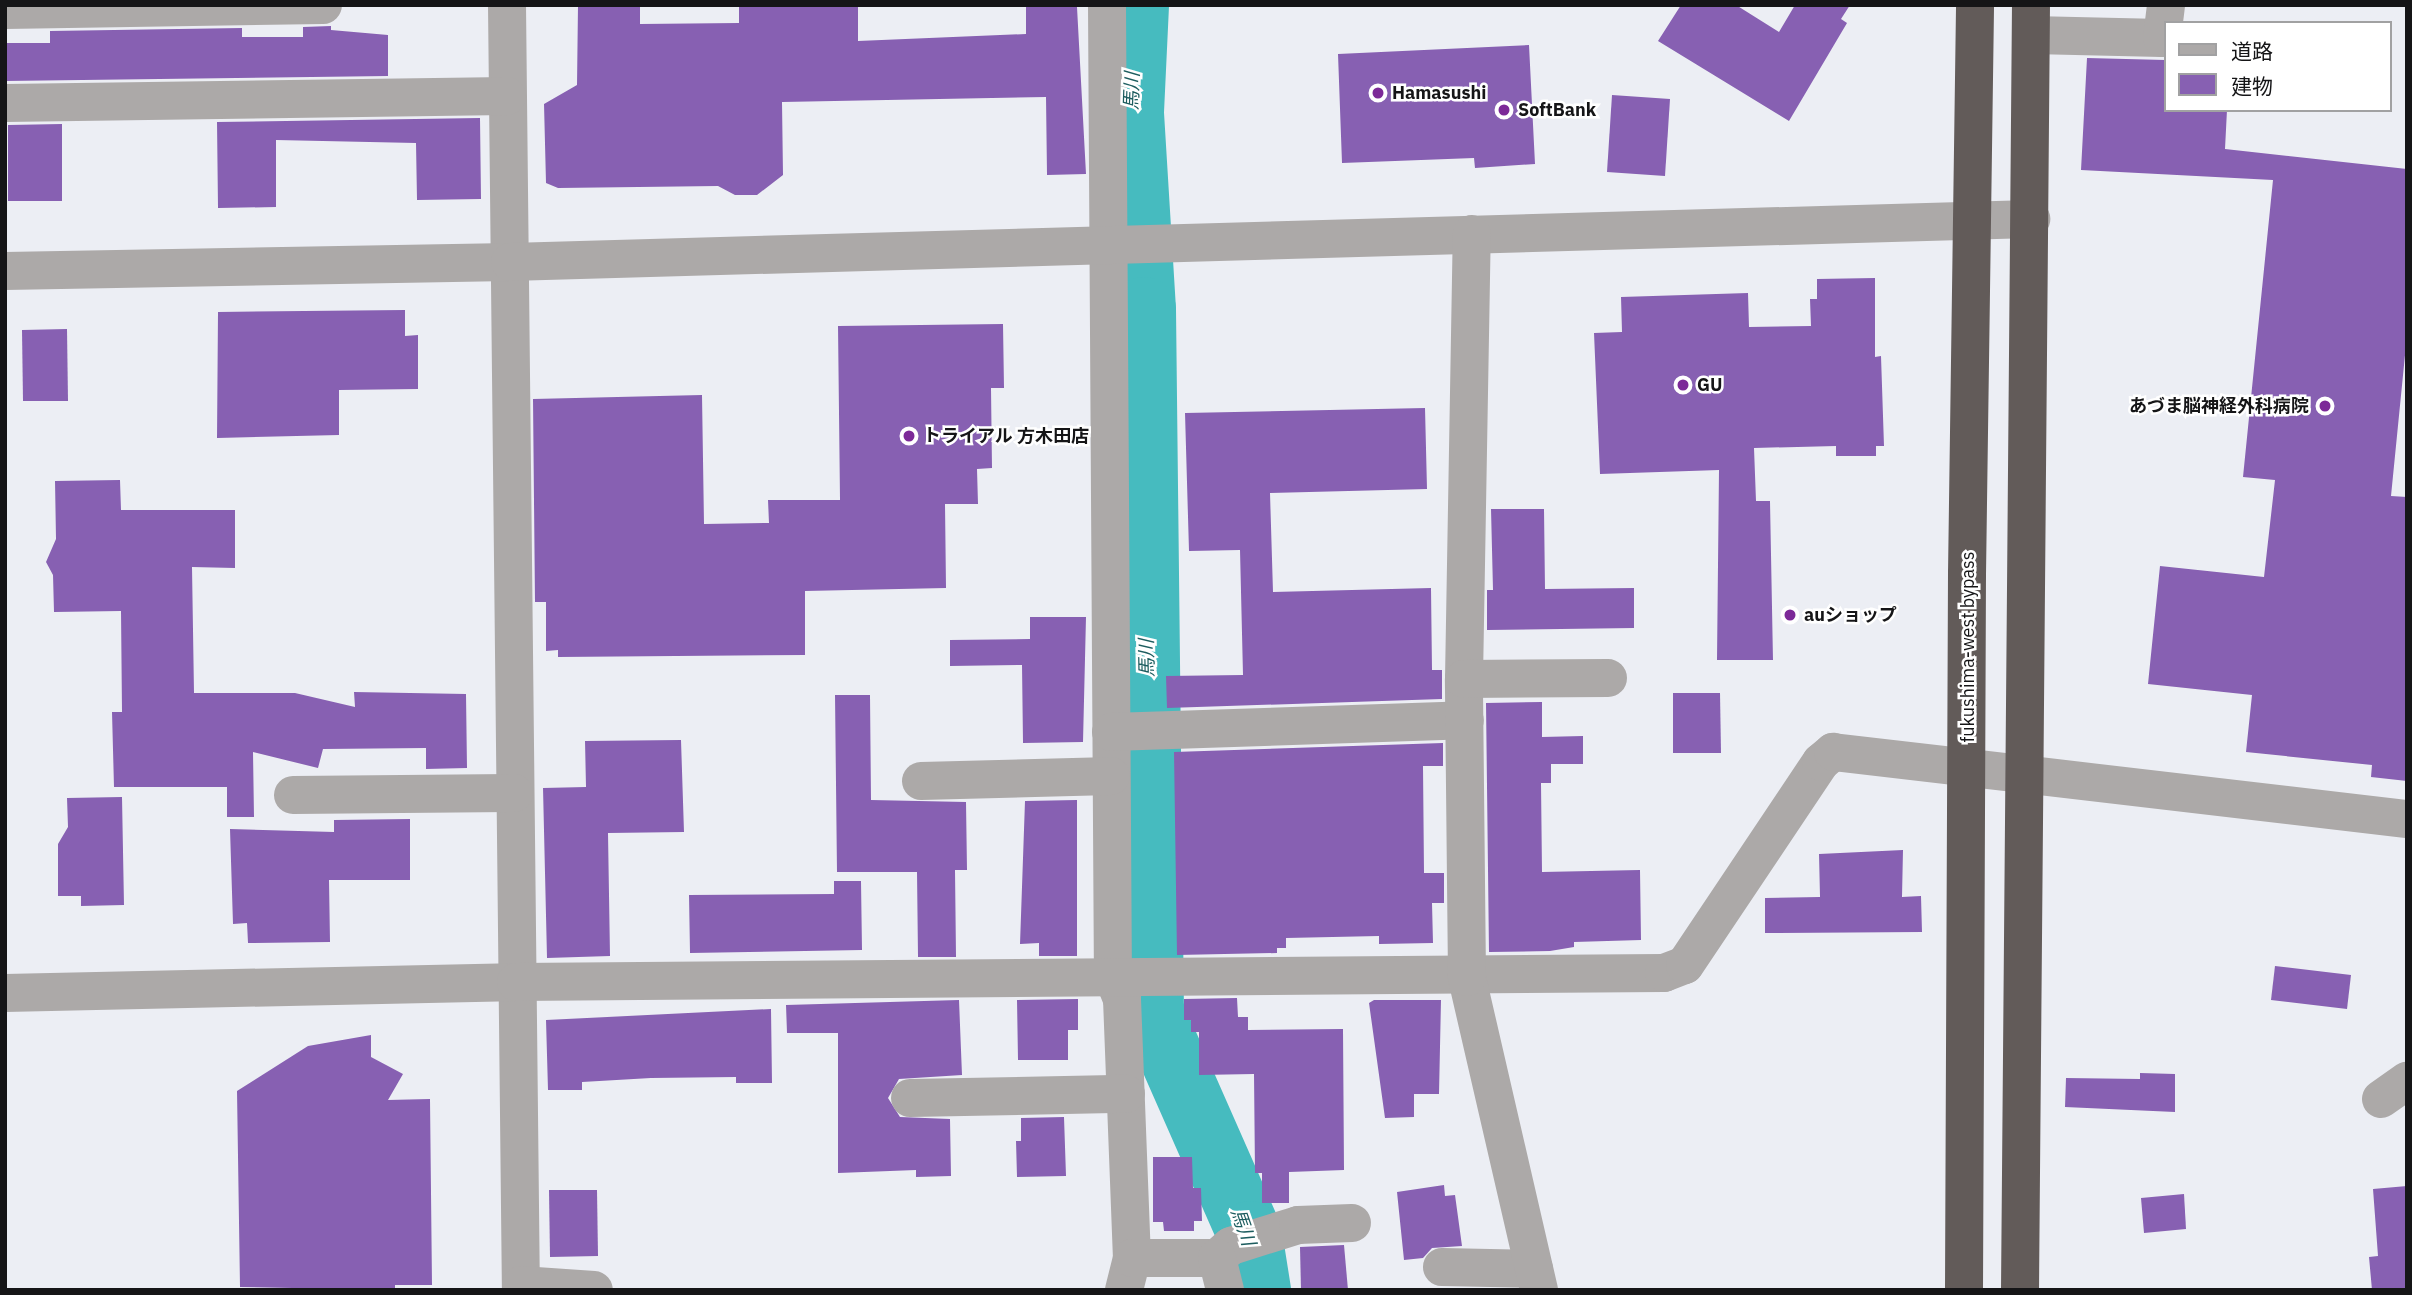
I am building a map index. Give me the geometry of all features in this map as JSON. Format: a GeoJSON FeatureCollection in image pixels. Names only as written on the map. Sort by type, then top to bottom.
{"type":"FeatureCollection","features":[{"type":"Feature","properties":{"kind":"highway","name":"fukushima-west bypass"},"geometry":{"type":"LineString","coordinates":[[1964,1290],[1969,767],[1966,574],[1974,220],[1975,5]]}},
{"type":"Feature","properties":{"kind":"highway"},"geometry":{"type":"LineString","coordinates":[[2020,1290],[2031,20]]}},
{"type":"Feature","properties":{"kind":"street"},"geometry":{"type":"LineString","coordinates":[[5,10],[323,5]]}},
{"type":"Feature","properties":{"kind":"street"},"geometry":{"type":"LineString","coordinates":[[507,5],[521,1287],[594,1290]]}},
{"type":"Feature","properties":{"kind":"street"},"geometry":{"type":"LineString","coordinates":[[1107,5],[1119,731],[1111,776],[1123,978],[1128,1274],[1224,1264],[1274,1233],[1298,1225],[1352,1223]]}},
{"type":"Feature","properties":{"kind":"street"},"geometry":{"type":"LineString","coordinates":[[2031,20],[2162,38],[2164,22]]}},
{"type":"Feature","properties":{"kind":"street"},"geometry":{"type":"LineString","coordinates":[[5,103],[507,96]]}},
{"type":"Feature","properties":{"kind":"street"},"geometry":{"type":"LineString","coordinates":[[5,271],[510,262],[2031,219]]}},
{"type":"Feature","properties":{"kind":"street"},"geometry":{"type":"LineString","coordinates":[[1443,1267],[1536,1279],[1467,977],[1464,679],[1472,234]]}},
{"type":"Feature","properties":{"kind":"street"},"geometry":{"type":"LineString","coordinates":[[1464,679],[1608,678]]}},
{"type":"Feature","properties":{"kind":"street"},"geometry":{"type":"LineString","coordinates":[[1119,731],[1465,720]]}},
{"type":"Feature","properties":{"kind":"street"},"geometry":{"type":"LineString","coordinates":[[5,993],[516,982],[1178,978],[1445,971],[1467,977],[1664,973],[1685,965],[1821,762],[1833,752],[2025,771],[2407,819]]}},
{"type":"Feature","properties":{"kind":"street"},"geometry":{"type":"LineString","coordinates":[[921,781],[1111,776]]}},
{"type":"Feature","properties":{"kind":"street"},"geometry":{"type":"LineString","coordinates":[[293,795],[514,793]]}},
{"type":"Feature","properties":{"kind":"street"},"geometry":{"type":"LineString","coordinates":[[910,1098],[1126,1094]]}},
{"type":"Feature","properties":{"kind":"building"},"geometry":{"type":"Polygon","coordinates":[[[578,5],[640,5],[640,24],[739,23],[739,5],[858,5],[858,41],[1026,34],[1026,5],[1077,7],[1086,174],[1047,175],[1046,97],[782,102],[783,175],[757,195],[735,195],[718,186],[558,188],[546,183],[544,104],[577,85],[578,5]]]}},
{"type":"Feature","properties":{"kind":"building"},"geometry":{"type":"Polygon","coordinates":[[[1681,5],[1736,5],[1779,32],[1795,5],[1850,5],[1841,19],[1847,23],[1789,121],[1658,41],[1681,5]]]}},
{"type":"Feature","properties":{"kind":"building"},"geometry":{"type":"Polygon","coordinates":[[[331,26],[331,30],[388,35],[388,76],[5,81],[5,43],[50,43],[50,31],[242,28],[242,37],[303,37],[303,27],[331,26]]]}},
{"type":"Feature","properties":{"kind":"building"},"geometry":{"type":"Polygon","coordinates":[[[1529,45],[1535,164],[1475,168],[1474,158],[1342,163],[1338,54],[1529,45]]]}},
{"type":"Feature","properties":{"kind":"building","name":"あづま脳神経外科病院"},"geometry":{"type":"Polygon","coordinates":[[[2087,58],[2164,60],[2164,112],[2227,112],[2225,149],[2407,169],[2407,335],[2391,496],[2407,497],[2407,781],[2371,777],[2372,765],[2246,752],[2252,695],[2148,684],[2160,566],[2264,577],[2275,480],[2243,477],[2273,180],[2081,170],[2087,58]]]}},
{"type":"Feature","properties":{"kind":"building"},"geometry":{"type":"Polygon","coordinates":[[[1612,95],[1670,99],[1665,176],[1607,172],[1612,95]]]}},
{"type":"Feature","properties":{"kind":"building"},"geometry":{"type":"Polygon","coordinates":[[[480,118],[481,199],[417,200],[416,143],[276,140],[276,207],[218,208],[217,122],[480,118]]]}},
{"type":"Feature","properties":{"kind":"building"},"geometry":{"type":"Polygon","coordinates":[[[62,124],[62,201],[8,201],[8,125],[62,124]]]}},
{"type":"Feature","properties":{"kind":"building"},"geometry":{"type":"Polygon","coordinates":[[[1875,278],[1875,357],[1881,356],[1884,446],[1876,446],[1876,456],[1836,456],[1836,446],[1754,448],[1756,501],[1770,501],[1773,660],[1717,660],[1719,470],[1600,474],[1594,333],[1622,332],[1621,297],[1748,293],[1749,327],[1811,326],[1810,299],[1817,299],[1817,279],[1875,278]]]}},
{"type":"Feature","properties":{"kind":"building"},"geometry":{"type":"Polygon","coordinates":[[[405,310],[405,336],[418,335],[418,389],[339,390],[339,435],[217,438],[218,312],[405,310]]]}},
{"type":"Feature","properties":{"kind":"building"},"geometry":{"type":"Polygon","coordinates":[[[1003,324],[1004,388],[991,388],[992,468],[977,469],[978,504],[945,504],[946,588],[805,591],[805,655],[558,657],[558,650],[546,651],[546,602],[535,602],[533,399],[702,395],[704,524],[769,523],[768,500],[840,500],[838,326],[1003,324]]]}},
{"type":"Feature","properties":{"kind":"building"},"geometry":{"type":"Polygon","coordinates":[[[67,329],[68,401],[23,401],[22,330],[67,329]]]}},
{"type":"Feature","properties":{"kind":"building"},"geometry":{"type":"Polygon","coordinates":[[[1425,408],[1427,489],[1270,493],[1273,592],[1431,588],[1432,670],[1442,670],[1442,699],[1167,708],[1166,676],[1243,675],[1240,550],[1189,551],[1185,413],[1425,408]]]}},
{"type":"Feature","properties":{"kind":"building"},"geometry":{"type":"Polygon","coordinates":[[[120,480],[121,510],[235,510],[235,568],[192,567],[194,693],[295,693],[355,707],[354,692],[466,694],[467,768],[426,769],[426,748],[323,749],[318,768],[253,752],[254,817],[227,817],[227,787],[114,787],[112,712],[122,712],[121,611],[54,612],[53,575],[46,562],[56,539],[55,481],[120,480]]]}},
{"type":"Feature","properties":{"kind":"building"},"geometry":{"type":"Polygon","coordinates":[[[1491,509],[1544,509],[1545,589],[1634,588],[1634,628],[1487,630],[1487,590],[1493,590],[1491,509]]]}},
{"type":"Feature","properties":{"kind":"building"},"geometry":{"type":"Polygon","coordinates":[[[1030,617],[1086,617],[1083,742],[1023,743],[1022,665],[950,666],[950,640],[1030,639],[1030,617]]]}},
{"type":"Feature","properties":{"kind":"building"},"geometry":{"type":"Polygon","coordinates":[[[1673,693],[1720,693],[1721,753],[1673,753],[1673,693]]]}},
{"type":"Feature","properties":{"kind":"building"},"geometry":{"type":"Polygon","coordinates":[[[835,695],[870,695],[871,800],[966,802],[967,870],[955,870],[956,957],[918,957],[917,872],[837,872],[835,695]]]}},
{"type":"Feature","properties":{"kind":"building"},"geometry":{"type":"Polygon","coordinates":[[[1542,702],[1542,737],[1583,736],[1583,764],[1551,764],[1551,783],[1541,783],[1542,872],[1640,870],[1641,940],[1574,942],[1574,947],[1550,951],[1489,952],[1486,703],[1542,702]]]}},
{"type":"Feature","properties":{"kind":"building"},"geometry":{"type":"Polygon","coordinates":[[[681,740],[684,832],[608,833],[610,956],[547,958],[543,788],[586,787],[585,741],[681,740]]]}},
{"type":"Feature","properties":{"kind":"building"},"geometry":{"type":"Polygon","coordinates":[[[1443,743],[1443,766],[1423,766],[1424,873],[1444,873],[1444,903],[1432,903],[1433,943],[1379,944],[1379,936],[1286,938],[1286,948],[1277,948],[1277,953],[1177,955],[1174,752],[1443,743]]]}},
{"type":"Feature","properties":{"kind":"building"},"geometry":{"type":"Polygon","coordinates":[[[122,797],[124,905],[81,906],[81,896],[58,896],[58,844],[68,827],[67,798],[122,797]]]}},
{"type":"Feature","properties":{"kind":"building"},"geometry":{"type":"Polygon","coordinates":[[[1077,800],[1077,956],[1039,956],[1039,943],[1020,944],[1025,801],[1077,800]]]}},
{"type":"Feature","properties":{"kind":"building"},"geometry":{"type":"Polygon","coordinates":[[[410,819],[410,880],[329,880],[330,942],[248,943],[247,923],[233,924],[230,829],[334,832],[334,820],[410,819]]]}},
{"type":"Feature","properties":{"kind":"building"},"geometry":{"type":"Polygon","coordinates":[[[1903,850],[1902,897],[1921,896],[1922,932],[1765,933],[1765,898],[1820,897],[1819,854],[1903,850]]]}},
{"type":"Feature","properties":{"kind":"building"},"geometry":{"type":"Polygon","coordinates":[[[834,881],[861,881],[862,950],[690,953],[689,895],[834,894],[834,881]]]}},
{"type":"Feature","properties":{"kind":"building"},"geometry":{"type":"Polygon","coordinates":[[[2275,966],[2351,975],[2347,1009],[2271,1000],[2275,966]]]}},
{"type":"Feature","properties":{"kind":"building"},"geometry":{"type":"Polygon","coordinates":[[[1237,998],[1238,1017],[1248,1017],[1248,1030],[1343,1029],[1344,1170],[1289,1172],[1289,1203],[1262,1203],[1262,1173],[1255,1173],[1254,1074],[1199,1075],[1199,1032],[1191,1032],[1191,1020],[1184,1020],[1184,999],[1237,998]]]}},
{"type":"Feature","properties":{"kind":"building"},"geometry":{"type":"Polygon","coordinates":[[[1078,999],[1078,1030],[1068,1030],[1068,1060],[1018,1060],[1017,1000],[1078,999]]]}},
{"type":"Feature","properties":{"kind":"building"},"geometry":{"type":"Polygon","coordinates":[[[959,1000],[962,1075],[899,1079],[888,1098],[900,1117],[950,1119],[951,1176],[916,1177],[916,1170],[838,1173],[838,1033],[787,1033],[786,1005],[959,1000]]]}},
{"type":"Feature","properties":{"kind":"building"},"geometry":{"type":"Polygon","coordinates":[[[1374,1000],[1441,1000],[1439,1094],[1414,1094],[1414,1117],[1385,1118],[1369,1003],[1374,1000]]]}},
{"type":"Feature","properties":{"kind":"building"},"geometry":{"type":"Polygon","coordinates":[[[771,1009],[772,1083],[736,1083],[736,1077],[651,1078],[582,1082],[582,1090],[548,1090],[546,1020],[771,1009]]]}},
{"type":"Feature","properties":{"kind":"building"},"geometry":{"type":"Polygon","coordinates":[[[371,1035],[371,1057],[403,1074],[388,1100],[430,1099],[432,1285],[395,1285],[395,1290],[240,1287],[237,1091],[308,1046],[371,1035]]]}},
{"type":"Feature","properties":{"kind":"building"},"geometry":{"type":"Polygon","coordinates":[[[2140,1073],[2175,1074],[2175,1112],[2065,1107],[2066,1078],[2140,1079],[2140,1073]]]}},
{"type":"Feature","properties":{"kind":"building"},"geometry":{"type":"Polygon","coordinates":[[[1064,1117],[1066,1176],[1017,1177],[1016,1141],[1021,1141],[1021,1118],[1064,1117]]]}},
{"type":"Feature","properties":{"kind":"building"},"geometry":{"type":"Polygon","coordinates":[[[1153,1157],[1192,1157],[1193,1188],[1201,1188],[1202,1221],[1194,1221],[1194,1231],[1164,1231],[1163,1222],[1153,1222],[1153,1157]]]}},
{"type":"Feature","properties":{"kind":"building"},"geometry":{"type":"Polygon","coordinates":[[[1444,1185],[1445,1196],[1455,1195],[1462,1246],[1432,1248],[1423,1258],[1404,1260],[1397,1192],[1444,1185]]]}},
{"type":"Feature","properties":{"kind":"building"},"geometry":{"type":"Polygon","coordinates":[[[2407,1186],[2407,1290],[2372,1290],[2369,1257],[2378,1256],[2373,1189],[2407,1186]]]}},
{"type":"Feature","properties":{"kind":"building"},"geometry":{"type":"Polygon","coordinates":[[[549,1190],[597,1190],[598,1256],[550,1257],[549,1190]]]}},
{"type":"Feature","properties":{"kind":"building"},"geometry":{"type":"Polygon","coordinates":[[[2184,1194],[2186,1229],[2144,1233],[2141,1198],[2184,1194]]]}},
{"type":"Feature","properties":{"kind":"building"},"geometry":{"type":"Polygon","coordinates":[[[1344,1245],[1348,1290],[1301,1290],[1300,1247],[1344,1245]]]}},
{"type":"Feature","properties":{"kind":"waterway","name":"馬川"},"geometry":{"type":"LineString","coordinates":[[1136,5],[1131,113],[1143,309],[1151,1011],[1249,1233],[1258,1290]]}},
{"type":"Feature","properties":{"kind":"place","name":"Hamasushi"},"geometry":{"type":"Point","coordinates":[1378,93]}},
{"type":"Feature","properties":{"kind":"place","name":"SoftBank"},"geometry":{"type":"Point","coordinates":[1504,110]}},
{"type":"Feature","properties":{"kind":"place","name":"GU"},"geometry":{"type":"Point","coordinates":[1683,385]}},
{"type":"Feature","properties":{"kind":"place","name":"あづま脳神経外科病院"},"geometry":{"type":"Point","coordinates":[2325,406]}},
{"type":"Feature","properties":{"kind":"place","name":"トライアル 方木田店"},"geometry":{"type":"Point","coordinates":[909,436]}},
{"type":"Feature","properties":{"kind":"place","name":"auショップ"},"geometry":{"type":"Point","coordinates":[1790,615]}}]}
